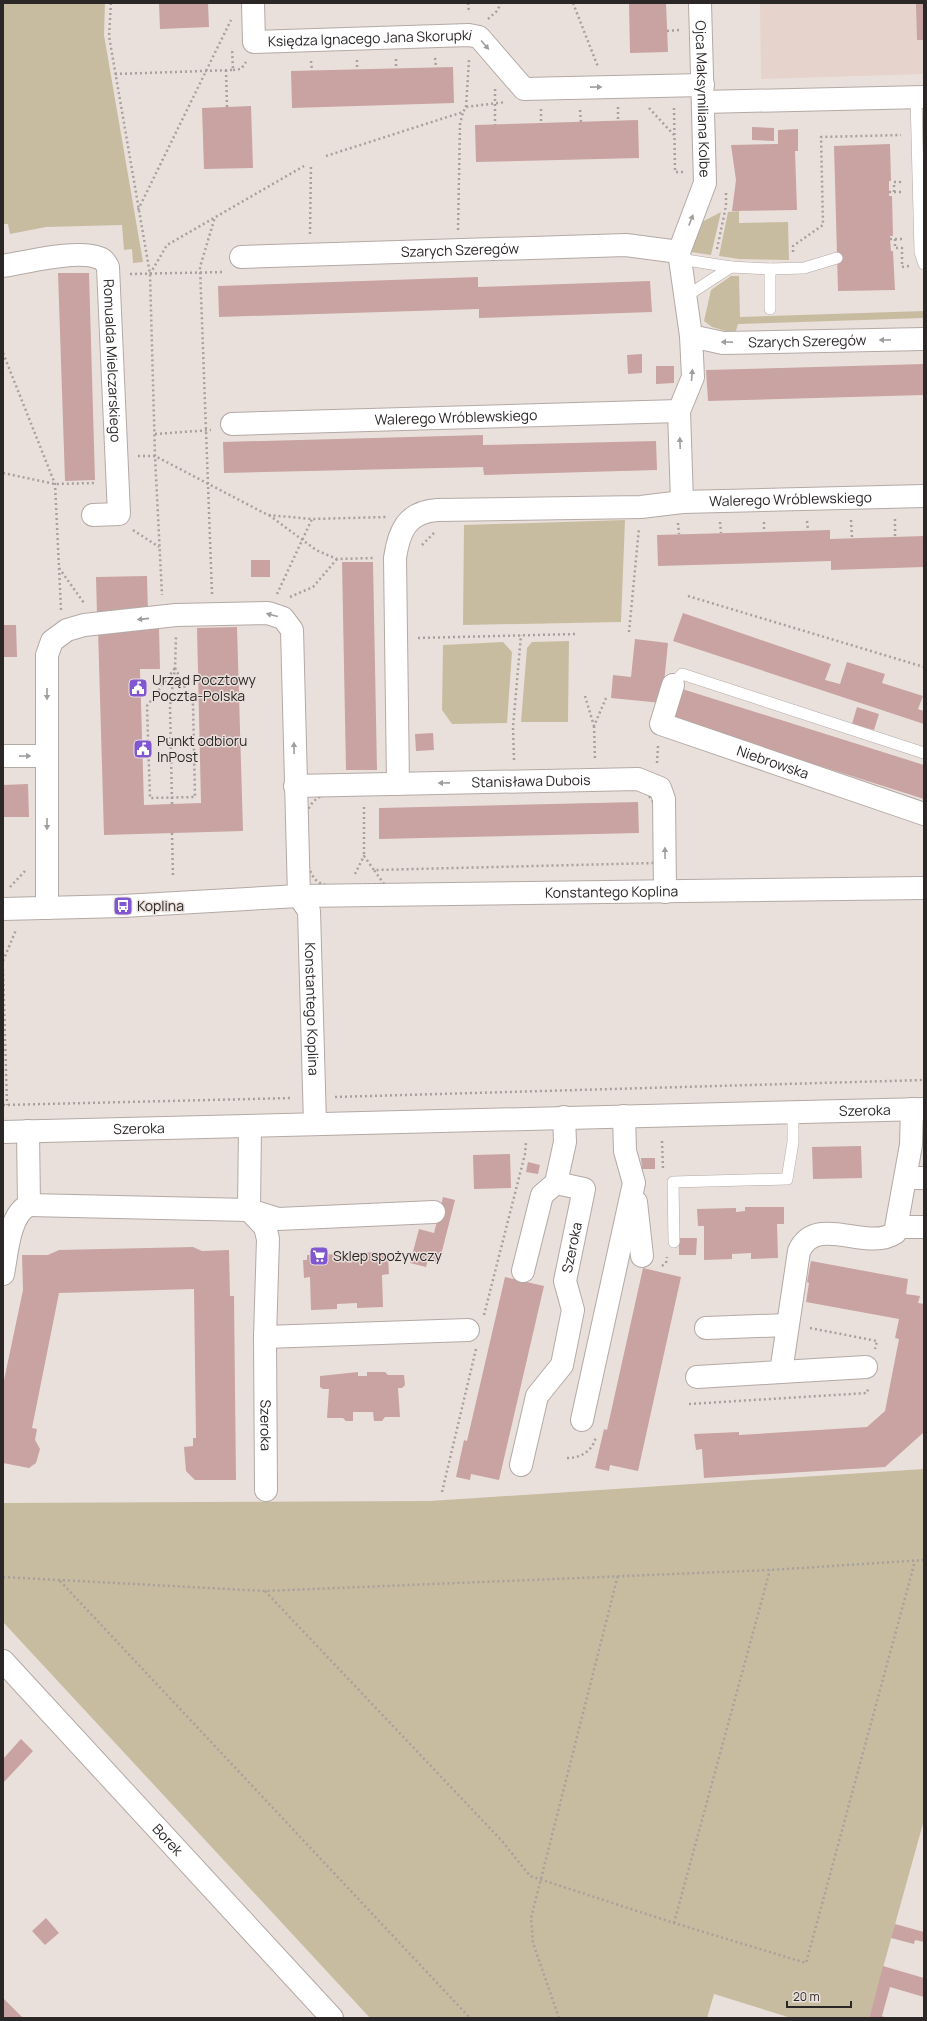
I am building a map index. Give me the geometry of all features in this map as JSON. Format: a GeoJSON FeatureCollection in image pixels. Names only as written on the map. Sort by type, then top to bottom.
{"type":"FeatureCollection","features":[{"type":"Feature","properties":{"kind":"street","name":"Księdza Ignacego Jana Skorupki"},"geometry":{"type":"LineString","coordinates":[[253,3],[254,42],[469,35],[479,37],[524,89],[599,87],[703,93],[920,98]]}},
{"type":"Feature","properties":{"kind":"street","name":"Ojca Maksymiliana Kolbe"},"geometry":{"type":"LineString","coordinates":[[682,502],[679,411],[693,377],[690,336],[679,255],[705,183],[700,3]]}},
{"type":"Feature","properties":{"kind":"street","name":"Szarych Szeregów"},"geometry":{"type":"LineString","coordinates":[[241,257],[626,245],[679,255]]}},
{"type":"Feature","properties":{"kind":"street","name":"Romualda Mielczarskiego"},"geometry":{"type":"LineString","coordinates":[[3,266],[55,257],[91,255],[101,258],[108,267],[110,274],[119,514]]}},
{"type":"Feature","properties":{"kind":"street","name":"Szarych Szeregów"},"geometry":{"type":"LineString","coordinates":[[690,336],[724,343],[924,339]]}},
{"type":"Feature","properties":{"kind":"street","name":"Walerego Wróblewskiego"},"geometry":{"type":"LineString","coordinates":[[232,424],[679,411]]}},
{"type":"Feature","properties":{"kind":"street","name":"Walerego Wróblewskiego"},"geometry":{"type":"LineString","coordinates":[[414,516],[424,511],[437,510],[641,507],[682,502],[924,496]]}},
{"type":"Feature","properties":{"kind":"street"},"geometry":{"type":"LineString","coordinates":[[93,515],[119,514]]}},
{"type":"Feature","properties":{"kind":"street"},"geometry":{"type":"LineString","coordinates":[[398,784],[395,562],[397,545],[403,529],[414,516]]}},
{"type":"Feature","properties":{"kind":"street"},"geometry":{"type":"LineString","coordinates":[[47,908],[47,655],[52,641],[67,630],[90,624],[212,614],[271,607],[283,618],[292,630],[299,896]]}},
{"type":"Feature","properties":{"kind":"street","name":"Niebrowska"},"geometry":{"type":"LineString","coordinates":[[673,685],[661,724],[924,814]]}},
{"type":"Feature","properties":{"kind":"street"},"geometry":{"type":"LineString","coordinates":[[3,756],[47,756]]}},
{"type":"Feature","properties":{"kind":"street","name":"Stanisława Dubois"},"geometry":{"type":"LineString","coordinates":[[295,786],[638,779],[649,782],[660,788],[664,799],[665,892]]}},
{"type":"Feature","properties":{"kind":"street","name":"Konstantego Koplina"},"geometry":{"type":"LineString","coordinates":[[3,908],[123,906],[299,896],[924,888]]}},
{"type":"Feature","properties":{"kind":"street","name":"Konstantego Koplina"},"geometry":{"type":"LineString","coordinates":[[299,896],[309,911],[315,1124]]}},
{"type":"Feature","properties":{"kind":"street","name":"Szeroka"},"geometry":{"type":"LineString","coordinates":[[3,1132],[918,1109],[911,1140],[915,1178],[897,1227]]}},
{"type":"Feature","properties":{"kind":"street"},"geometry":{"type":"LineString","coordinates":[[624,1116],[626,1151],[634,1183],[642,1256]]}},
{"type":"Feature","properties":{"kind":"street"},"geometry":{"type":"LineString","coordinates":[[523,1270],[542,1195],[556,1183],[565,1142],[564,1117]]}},
{"type":"Feature","properties":{"kind":"street"},"geometry":{"type":"LineString","coordinates":[[249,1210],[250,1126]]}},
{"type":"Feature","properties":{"kind":"street"},"geometry":{"type":"LineString","coordinates":[[28,1131],[29,1205]]}},
{"type":"Feature","properties":{"kind":"street","name":"Szeroka"},"geometry":{"type":"LineString","coordinates":[[521,1465],[537,1396],[562,1365],[574,1310],[565,1281],[584,1189],[556,1183]]}},
{"type":"Feature","properties":{"kind":"street"},"geometry":{"type":"LineString","coordinates":[[582,1420],[634,1183]]}},
{"type":"Feature","properties":{"kind":"street"},"geometry":{"type":"LineString","coordinates":[[3,1274],[14,1222],[22,1208],[29,1205],[249,1210],[278,1219],[434,1212]]}},
{"type":"Feature","properties":{"kind":"street","name":"Szeroka"},"geometry":{"type":"LineString","coordinates":[[249,1210],[265,1226],[268,1239],[265,1336],[266,1490]]}},
{"type":"Feature","properties":{"kind":"street"},"geometry":{"type":"LineString","coordinates":[[782,1372],[796,1326],[799,1251],[803,1242],[813,1235],[825,1234],[879,1239],[888,1238],[895,1233],[897,1227],[924,1227]]}},
{"type":"Feature","properties":{"kind":"street"},"geometry":{"type":"LineString","coordinates":[[706,1328],[796,1326]]}},
{"type":"Feature","properties":{"kind":"street"},"geometry":{"type":"LineString","coordinates":[[265,1336],[468,1330]]}},
{"type":"Feature","properties":{"kind":"street"},"geometry":{"type":"LineString","coordinates":[[697,1377],[869,1369]]}},
{"type":"Feature","properties":{"kind":"street","name":"Borek"},"geometry":{"type":"LineString","coordinates":[[3,1661],[332,2018]]}},
{"type":"Feature","properties":{"kind":"lane"},"geometry":{"type":"LineString","coordinates":[[920,98],[920,252],[924,264]]}},
{"type":"Feature","properties":{"kind":"lane"},"geometry":{"type":"LineString","coordinates":[[679,255],[714,265],[770,269],[804,268],[837,258]]}},
{"type":"Feature","properties":{"kind":"lane"},"geometry":{"type":"LineString","coordinates":[[685,297],[731,267]]}},
{"type":"Feature","properties":{"kind":"lane"},"geometry":{"type":"LineString","coordinates":[[770,269],[770,309]]}},
{"type":"Feature","properties":{"kind":"lane"},"geometry":{"type":"LineString","coordinates":[[673,685],[682,674],[924,753]]}},
{"type":"Feature","properties":{"kind":"lane"},"geometry":{"type":"LineString","coordinates":[[674,1242],[673,1182],[787,1179],[792,1142],[793,1112]]}},
{"type":"Feature","properties":{"kind":"path"},"geometry":{"type":"LineString","coordinates":[[110,3],[109,36],[150,274],[155,456],[162,609],[176,616],[175,668],[170,706],[172,804]]}},
{"type":"Feature","properties":{"kind":"path"},"geometry":{"type":"LineString","coordinates":[[573,3],[598,65],[599,87]]}},
{"type":"Feature","properties":{"kind":"path"},"geometry":{"type":"LineString","coordinates":[[138,210],[232,19],[232,26]]}},
{"type":"Feature","properties":{"kind":"path"},"geometry":{"type":"LineString","coordinates":[[115,74],[233,70],[232,40]]}},
{"type":"Feature","properties":{"kind":"path"},"geometry":{"type":"LineString","coordinates":[[226,70],[227,107]]}},
{"type":"Feature","properties":{"kind":"path"},"geometry":{"type":"LineString","coordinates":[[458,234],[460,140],[463,112],[466,107],[510,102]]}},
{"type":"Feature","properties":{"kind":"path"},"geometry":{"type":"LineString","coordinates":[[644,103],[674,135]]}},
{"type":"Feature","properties":{"kind":"path"},"geometry":{"type":"LineString","coordinates":[[326,156],[463,112]]}},
{"type":"Feature","properties":{"kind":"path"},"geometry":{"type":"LineString","coordinates":[[788,252],[792,252],[792,246],[823,225],[821,137],[906,135]]}},
{"type":"Feature","properties":{"kind":"path"},"geometry":{"type":"LineString","coordinates":[[150,274],[167,245],[304,166]]}},
{"type":"Feature","properties":{"kind":"path"},"geometry":{"type":"LineString","coordinates":[[310,237],[311,166]]}},
{"type":"Feature","properties":{"kind":"path"},"geometry":{"type":"LineString","coordinates":[[894,192],[894,182],[900,182],[900,176]]}},
{"type":"Feature","properties":{"kind":"path"},"geometry":{"type":"LineString","coordinates":[[714,265],[726,206],[726,183]]}},
{"type":"Feature","properties":{"kind":"path"},"geometry":{"type":"LineString","coordinates":[[889,192],[907,192]]}},
{"type":"Feature","properties":{"kind":"path"},"geometry":{"type":"LineString","coordinates":[[212,614],[200,267],[215,217]]}},
{"type":"Feature","properties":{"kind":"path"},"geometry":{"type":"LineString","coordinates":[[890,239],[909,239]]}},
{"type":"Feature","properties":{"kind":"path"},"geometry":{"type":"LineString","coordinates":[[3,353],[55,484],[61,634]]}},
{"type":"Feature","properties":{"kind":"path"},"geometry":{"type":"LineString","coordinates":[[116,457],[155,456],[268,515],[316,550],[337,559],[395,562]]}},
{"type":"Feature","properties":{"kind":"path"},"geometry":{"type":"LineString","coordinates":[[3,473],[55,484],[102,482]]}},
{"type":"Feature","properties":{"kind":"path"},"geometry":{"type":"LineString","coordinates":[[629,632],[641,507]]}},
{"type":"Feature","properties":{"kind":"path"},"geometry":{"type":"LineString","coordinates":[[119,514],[125,525],[159,548]]}},
{"type":"Feature","properties":{"kind":"path"},"geometry":{"type":"LineString","coordinates":[[895,514],[895,537]]}},
{"type":"Feature","properties":{"kind":"path"},"geometry":{"type":"LineString","coordinates":[[268,515],[312,519],[414,516]]}},
{"type":"Feature","properties":{"kind":"path"},"geometry":{"type":"LineString","coordinates":[[851,515],[852,538]]}},
{"type":"Feature","properties":{"kind":"path"},"geometry":{"type":"LineString","coordinates":[[271,607],[312,519]]}},
{"type":"Feature","properties":{"kind":"path"},"geometry":{"type":"LineString","coordinates":[[271,607],[313,587],[337,559]]}},
{"type":"Feature","properties":{"kind":"path"},"geometry":{"type":"LineString","coordinates":[[59,567],[91,613],[90,624]]}},
{"type":"Feature","properties":{"kind":"path"},"geometry":{"type":"LineString","coordinates":[[688,596],[924,667]]}},
{"type":"Feature","properties":{"kind":"path"},"geometry":{"type":"LineString","coordinates":[[415,638],[576,634]]}},
{"type":"Feature","properties":{"kind":"path"},"geometry":{"type":"LineString","coordinates":[[514,760],[513,727],[521,635]]}},
{"type":"Feature","properties":{"kind":"path"},"geometry":{"type":"LineString","coordinates":[[175,668],[193,704],[196,797],[150,798],[148,706],[175,668]]}},
{"type":"Feature","properties":{"kind":"path"},"geometry":{"type":"LineString","coordinates":[[585,696],[594,726],[595,757]]}},
{"type":"Feature","properties":{"kind":"path"},"geometry":{"type":"LineString","coordinates":[[594,726],[606,698]]}},
{"type":"Feature","properties":{"kind":"path"},"geometry":{"type":"LineString","coordinates":[[657,755],[658,742]]}},
{"type":"Feature","properties":{"kind":"path"},"geometry":{"type":"LineString","coordinates":[[364,856],[374,870],[384,884],[323,885],[314,879],[308,865],[307,812],[310,804],[315,799],[323,795],[634,788],[644,792],[652,798],[655,806],[655,863],[374,870]]}},
{"type":"Feature","properties":{"kind":"path"},"geometry":{"type":"LineString","coordinates":[[349,884],[364,856],[364,794]]}},
{"type":"Feature","properties":{"kind":"path"},"geometry":{"type":"LineString","coordinates":[[172,833],[173,878]]}},
{"type":"Feature","properties":{"kind":"path"},"geometry":{"type":"LineString","coordinates":[[3,961],[18,926]]}},
{"type":"Feature","properties":{"kind":"path"},"geometry":{"type":"LineString","coordinates":[[3,969],[7,1105]]}},
{"type":"Feature","properties":{"kind":"path"},"geometry":{"type":"LineString","coordinates":[[3,1105],[924,1080]]}},
{"type":"Feature","properties":{"kind":"path"},"geometry":{"type":"LineString","coordinates":[[689,1404],[867,1393],[869,1369],[877,1341],[796,1326]]}},
{"type":"Feature","properties":{"kind":"path"},"geometry":{"type":"LineString","coordinates":[[3,1577],[264,1591],[618,1575],[770,1570],[924,1560]]}},
{"type":"Feature","properties":{"kind":"path"},"geometry":{"type":"LineString","coordinates":[[264,1591],[502,1842],[530,1876],[674,1923],[806,1963],[915,1561]]}},
{"type":"Feature","properties":{"kind":"path"},"geometry":{"type":"LineString","coordinates":[[674,1923],[770,1570]]}},
{"type":"Feature","properties":{"kind":"path"},"geometry":{"type":"LineString","coordinates":[[559,2018],[533,1943],[531,1918],[618,1575]]}},
{"type":"Feature","properties":{"kind":"path"},"geometry":{"type":"LineString","coordinates":[[60,1581],[470,2018]]}},
{"type":"Feature","properties":{"kind":"shaded area"},"geometry":{"type":"Polygon","coordinates":[[[3,3],[105,3],[104,35],[143,262],[133,263],[132,249],[124,250],[122,225],[46,227],[10,234],[8,224],[3,224],[3,3]]]}},
{"type":"Feature","properties":{"kind":"shaded area"},"geometry":{"type":"Polygon","coordinates":[[[760,3],[924,3],[924,74],[761,79],[760,3]]]}},
{"type":"Feature","properties":{"kind":"shaded area"},"geometry":{"type":"Polygon","coordinates":[[[739,211],[739,223],[788,222],[789,260],[739,259],[719,256],[728,212],[739,211]]]}},
{"type":"Feature","properties":{"kind":"shaded area"},"geometry":{"type":"Polygon","coordinates":[[[721,212],[711,255],[691,252],[700,223],[721,212]]]}},
{"type":"Feature","properties":{"kind":"shaded area"},"geometry":{"type":"Polygon","coordinates":[[[731,276],[739,276],[740,317],[924,311],[924,318],[738,324],[735,334],[712,327],[704,321],[711,290],[731,276]]]}},
{"type":"Feature","properties":{"kind":"shaded area"},"geometry":{"type":"Polygon","coordinates":[[[625,520],[621,622],[463,625],[464,525],[625,520]]]}},
{"type":"Feature","properties":{"kind":"shaded area"},"geometry":{"type":"Polygon","coordinates":[[[569,641],[568,722],[521,722],[527,648],[532,642],[569,641]]]}},
{"type":"Feature","properties":{"kind":"shaded area"},"geometry":{"type":"Polygon","coordinates":[[[503,642],[512,652],[507,723],[452,724],[442,710],[443,645],[503,642]]]}},
{"type":"Feature","properties":{"kind":"shaded area"},"geometry":{"type":"Polygon","coordinates":[[[924,1469],[924,1820],[869,2018],[791,2018],[714,1994],[707,2018],[370,2018],[3,1622],[3,1503],[430,1501],[924,1469]]]}},
{"type":"Feature","properties":{"kind":"building"},"geometry":{"type":"Polygon","coordinates":[[[159,3],[208,3],[209,27],[160,29],[159,3]]]}},
{"type":"Feature","properties":{"kind":"building"},"geometry":{"type":"Polygon","coordinates":[[[629,3],[666,3],[668,52],[630,53],[629,3]]]}},
{"type":"Feature","properties":{"kind":"building"},"geometry":{"type":"Polygon","coordinates":[[[916,3],[924,3],[924,40],[917,40],[916,3]]]}},
{"type":"Feature","properties":{"kind":"building"},"geometry":{"type":"Polygon","coordinates":[[[453,67],[454,103],[292,108],[291,71],[453,67]]]}},
{"type":"Feature","properties":{"kind":"building"},"geometry":{"type":"Polygon","coordinates":[[[251,106],[253,168],[204,169],[202,108],[251,106]]]}},
{"type":"Feature","properties":{"kind":"building"},"geometry":{"type":"Polygon","coordinates":[[[638,120],[639,158],[476,162],[475,125],[638,120]]]}},
{"type":"Feature","properties":{"kind":"building"},"geometry":{"type":"Polygon","coordinates":[[[752,127],[774,128],[774,141],[752,140],[752,127]]]}},
{"type":"Feature","properties":{"kind":"building"},"geometry":{"type":"Polygon","coordinates":[[[798,129],[798,151],[795,151],[797,210],[732,211],[736,180],[731,145],[778,144],[778,130],[798,129]]]}},
{"type":"Feature","properties":{"kind":"building"},"geometry":{"type":"Polygon","coordinates":[[[890,144],[891,181],[889,181],[889,196],[892,196],[893,236],[890,236],[890,239],[891,251],[893,251],[895,290],[838,291],[834,146],[890,144]]]}},
{"type":"Feature","properties":{"kind":"building"},"geometry":{"type":"Polygon","coordinates":[[[58,273],[89,273],[95,480],[65,481],[58,273]]]}},
{"type":"Feature","properties":{"kind":"building"},"geometry":{"type":"Polygon","coordinates":[[[478,277],[478,287],[650,281],[652,312],[479,318],[479,309],[219,317],[218,286],[478,277]]]}},
{"type":"Feature","properties":{"kind":"building"},"geometry":{"type":"Polygon","coordinates":[[[642,354],[642,373],[628,374],[627,355],[642,354]]]}},
{"type":"Feature","properties":{"kind":"building"},"geometry":{"type":"Polygon","coordinates":[[[924,364],[924,395],[708,401],[706,370],[924,364]]]}},
{"type":"Feature","properties":{"kind":"building"},"geometry":{"type":"Polygon","coordinates":[[[656,366],[674,366],[674,383],[656,384],[656,366]]]}},
{"type":"Feature","properties":{"kind":"building"},"geometry":{"type":"Polygon","coordinates":[[[483,435],[483,445],[656,441],[657,470],[484,475],[483,467],[224,473],[223,442],[483,435]]]}},
{"type":"Feature","properties":{"kind":"building"},"geometry":{"type":"Polygon","coordinates":[[[830,530],[830,539],[924,536],[924,567],[831,570],[831,561],[658,566],[657,535],[830,530]]]}},
{"type":"Feature","properties":{"kind":"building"},"geometry":{"type":"Polygon","coordinates":[[[251,560],[270,560],[270,577],[251,577],[251,560]]]}},
{"type":"Feature","properties":{"kind":"building"},"geometry":{"type":"Polygon","coordinates":[[[342,562],[373,562],[377,770],[346,770],[342,562]]]}},
{"type":"Feature","properties":{"kind":"building"},"geometry":{"type":"Polygon","coordinates":[[[147,576],[148,613],[97,615],[96,577],[147,576]]]}},
{"type":"Feature","properties":{"kind":"building"},"geometry":{"type":"Polygon","coordinates":[[[683,613],[831,664],[825,680],[840,684],[847,662],[885,674],[882,683],[923,696],[918,709],[924,711],[924,724],[673,641],[683,613]]]}},
{"type":"Feature","properties":{"kind":"building"},"geometry":{"type":"Polygon","coordinates":[[[3,625],[16,625],[17,657],[3,657],[3,625]]]}},
{"type":"Feature","properties":{"kind":"building"},"geometry":{"type":"Polygon","coordinates":[[[237,627],[243,831],[104,835],[98,629],[159,628],[160,669],[140,669],[144,805],[201,803],[197,628],[237,627]]]}},
{"type":"Feature","properties":{"kind":"building"},"geometry":{"type":"Polygon","coordinates":[[[635,639],[668,643],[662,703],[611,698],[613,675],[631,677],[635,639]]]}},
{"type":"Feature","properties":{"kind":"building"},"geometry":{"type":"Polygon","coordinates":[[[679,688],[924,765],[924,799],[669,718],[679,688]]]}},
{"type":"Feature","properties":{"kind":"building"},"geometry":{"type":"Polygon","coordinates":[[[857,707],[879,714],[874,730],[852,724],[857,707]]]}},
{"type":"Feature","properties":{"kind":"building"},"geometry":{"type":"Polygon","coordinates":[[[433,733],[434,750],[416,751],[415,734],[433,733]]]}},
{"type":"Feature","properties":{"kind":"building"},"geometry":{"type":"Polygon","coordinates":[[[28,784],[29,817],[3,817],[3,785],[28,784]]]}},
{"type":"Feature","properties":{"kind":"building"},"geometry":{"type":"Polygon","coordinates":[[[638,802],[639,833],[379,839],[379,808],[638,802]]]}},
{"type":"Feature","properties":{"kind":"building"},"geometry":{"type":"Polygon","coordinates":[[[861,1146],[862,1178],[813,1179],[812,1147],[861,1146]]]}},
{"type":"Feature","properties":{"kind":"building"},"geometry":{"type":"Polygon","coordinates":[[[510,1154],[511,1188],[474,1189],[473,1155],[510,1154]]]}},
{"type":"Feature","properties":{"kind":"building"},"geometry":{"type":"Polygon","coordinates":[[[641,1158],[655,1158],[655,1169],[642,1169],[641,1158]]]}},
{"type":"Feature","properties":{"kind":"building"},"geometry":{"type":"Polygon","coordinates":[[[528,1162],[540,1165],[538,1174],[526,1172],[528,1162]]]}},
{"type":"Feature","properties":{"kind":"building"},"geometry":{"type":"Polygon","coordinates":[[[443,1197],[455,1200],[439,1263],[428,1260],[426,1267],[410,1263],[419,1229],[434,1233],[443,1197]]]}},
{"type":"Feature","properties":{"kind":"building"},"geometry":{"type":"Polygon","coordinates":[[[745,1207],[784,1207],[784,1224],[777,1224],[778,1258],[751,1259],[751,1253],[732,1254],[732,1259],[704,1260],[704,1226],[698,1226],[697,1209],[736,1208],[736,1212],[745,1211],[745,1207]]]}},
{"type":"Feature","properties":{"kind":"building"},"geometry":{"type":"Polygon","coordinates":[[[679,1238],[697,1238],[696,1255],[679,1255],[679,1238]]]}},
{"type":"Feature","properties":{"kind":"building"},"geometry":{"type":"Polygon","coordinates":[[[193,1247],[202,1251],[229,1250],[230,1296],[234,1296],[236,1480],[195,1480],[186,1471],[184,1447],[193,1446],[193,1438],[196,1438],[194,1289],[59,1293],[32,1428],[37,1429],[35,1440],[40,1449],[36,1463],[29,1468],[3,1463],[3,1385],[23,1290],[22,1255],[48,1255],[59,1250],[193,1247]]]}},
{"type":"Feature","properties":{"kind":"building"},"geometry":{"type":"Polygon","coordinates":[[[384,1252],[384,1257],[388,1257],[389,1274],[382,1275],[383,1307],[357,1308],[357,1303],[337,1304],[337,1309],[311,1310],[310,1277],[304,1278],[303,1260],[307,1260],[307,1255],[340,1254],[341,1257],[351,1257],[350,1253],[384,1252]]]}},
{"type":"Feature","properties":{"kind":"building"},"geometry":{"type":"Polygon","coordinates":[[[811,1261],[908,1279],[906,1294],[920,1296],[918,1303],[924,1304],[923,1433],[885,1467],[704,1478],[702,1449],[696,1450],[694,1434],[739,1432],[739,1435],[867,1427],[885,1411],[899,1339],[895,1338],[899,1319],[806,1302],[809,1283],[807,1282],[811,1261]]]}},
{"type":"Feature","properties":{"kind":"building"},"geometry":{"type":"Polygon","coordinates":[[[643,1268],[681,1277],[638,1471],[610,1465],[609,1471],[595,1468],[604,1429],[607,1430],[643,1268]]]}},
{"type":"Feature","properties":{"kind":"building"},"geometry":{"type":"Polygon","coordinates":[[[505,1277],[544,1286],[499,1480],[471,1474],[470,1480],[456,1477],[464,1440],[467,1441],[505,1277]]]}},
{"type":"Feature","properties":{"kind":"building"},"geometry":{"type":"Polygon","coordinates":[[[358,1372],[358,1376],[367,1376],[367,1372],[385,1372],[388,1375],[404,1375],[405,1385],[402,1388],[398,1388],[400,1417],[385,1417],[382,1421],[374,1421],[373,1412],[353,1412],[353,1421],[346,1421],[343,1418],[327,1418],[329,1389],[323,1389],[320,1387],[320,1376],[358,1372]]]}},
{"type":"Feature","properties":{"kind":"building"},"geometry":{"type":"Polygon","coordinates":[[[21,1739],[33,1751],[3,1783],[3,1759],[21,1739]]]}},
{"type":"Feature","properties":{"kind":"building"},"geometry":{"type":"Polygon","coordinates":[[[46,1918],[59,1933],[45,1945],[32,1931],[46,1918]]]}},
{"type":"Feature","properties":{"kind":"building"},"geometry":{"type":"Polygon","coordinates":[[[895,1924],[924,1932],[924,1942],[915,1940],[914,1944],[891,1938],[895,1924]]]}},
{"type":"Feature","properties":{"kind":"building"},"geometry":{"type":"Polygon","coordinates":[[[883,1966],[924,1978],[924,1997],[890,1987],[882,2016],[886,2018],[869,2018],[883,1966]]]}},
{"type":"Feature","properties":{"kind":"building"},"geometry":{"type":"Polygon","coordinates":[[[3,1998],[23,2018],[3,2018],[3,1998]]]}},
{"type":"Feature","properties":{"kind":"place","name":"Urząd Pocztowy Poczta-Polska"},"geometry":{"type":"Point","coordinates":[138,688]}},
{"type":"Feature","properties":{"kind":"place","name":"Punkt odbioru InPost"},"geometry":{"type":"Point","coordinates":[143,749]}},
{"type":"Feature","properties":{"kind":"place","name":"Koplina"},"geometry":{"type":"Point","coordinates":[123,906]}},
{"type":"Feature","properties":{"kind":"place","name":"Sklep spożywczy"},"geometry":{"type":"Point","coordinates":[319,1256]}}]}
